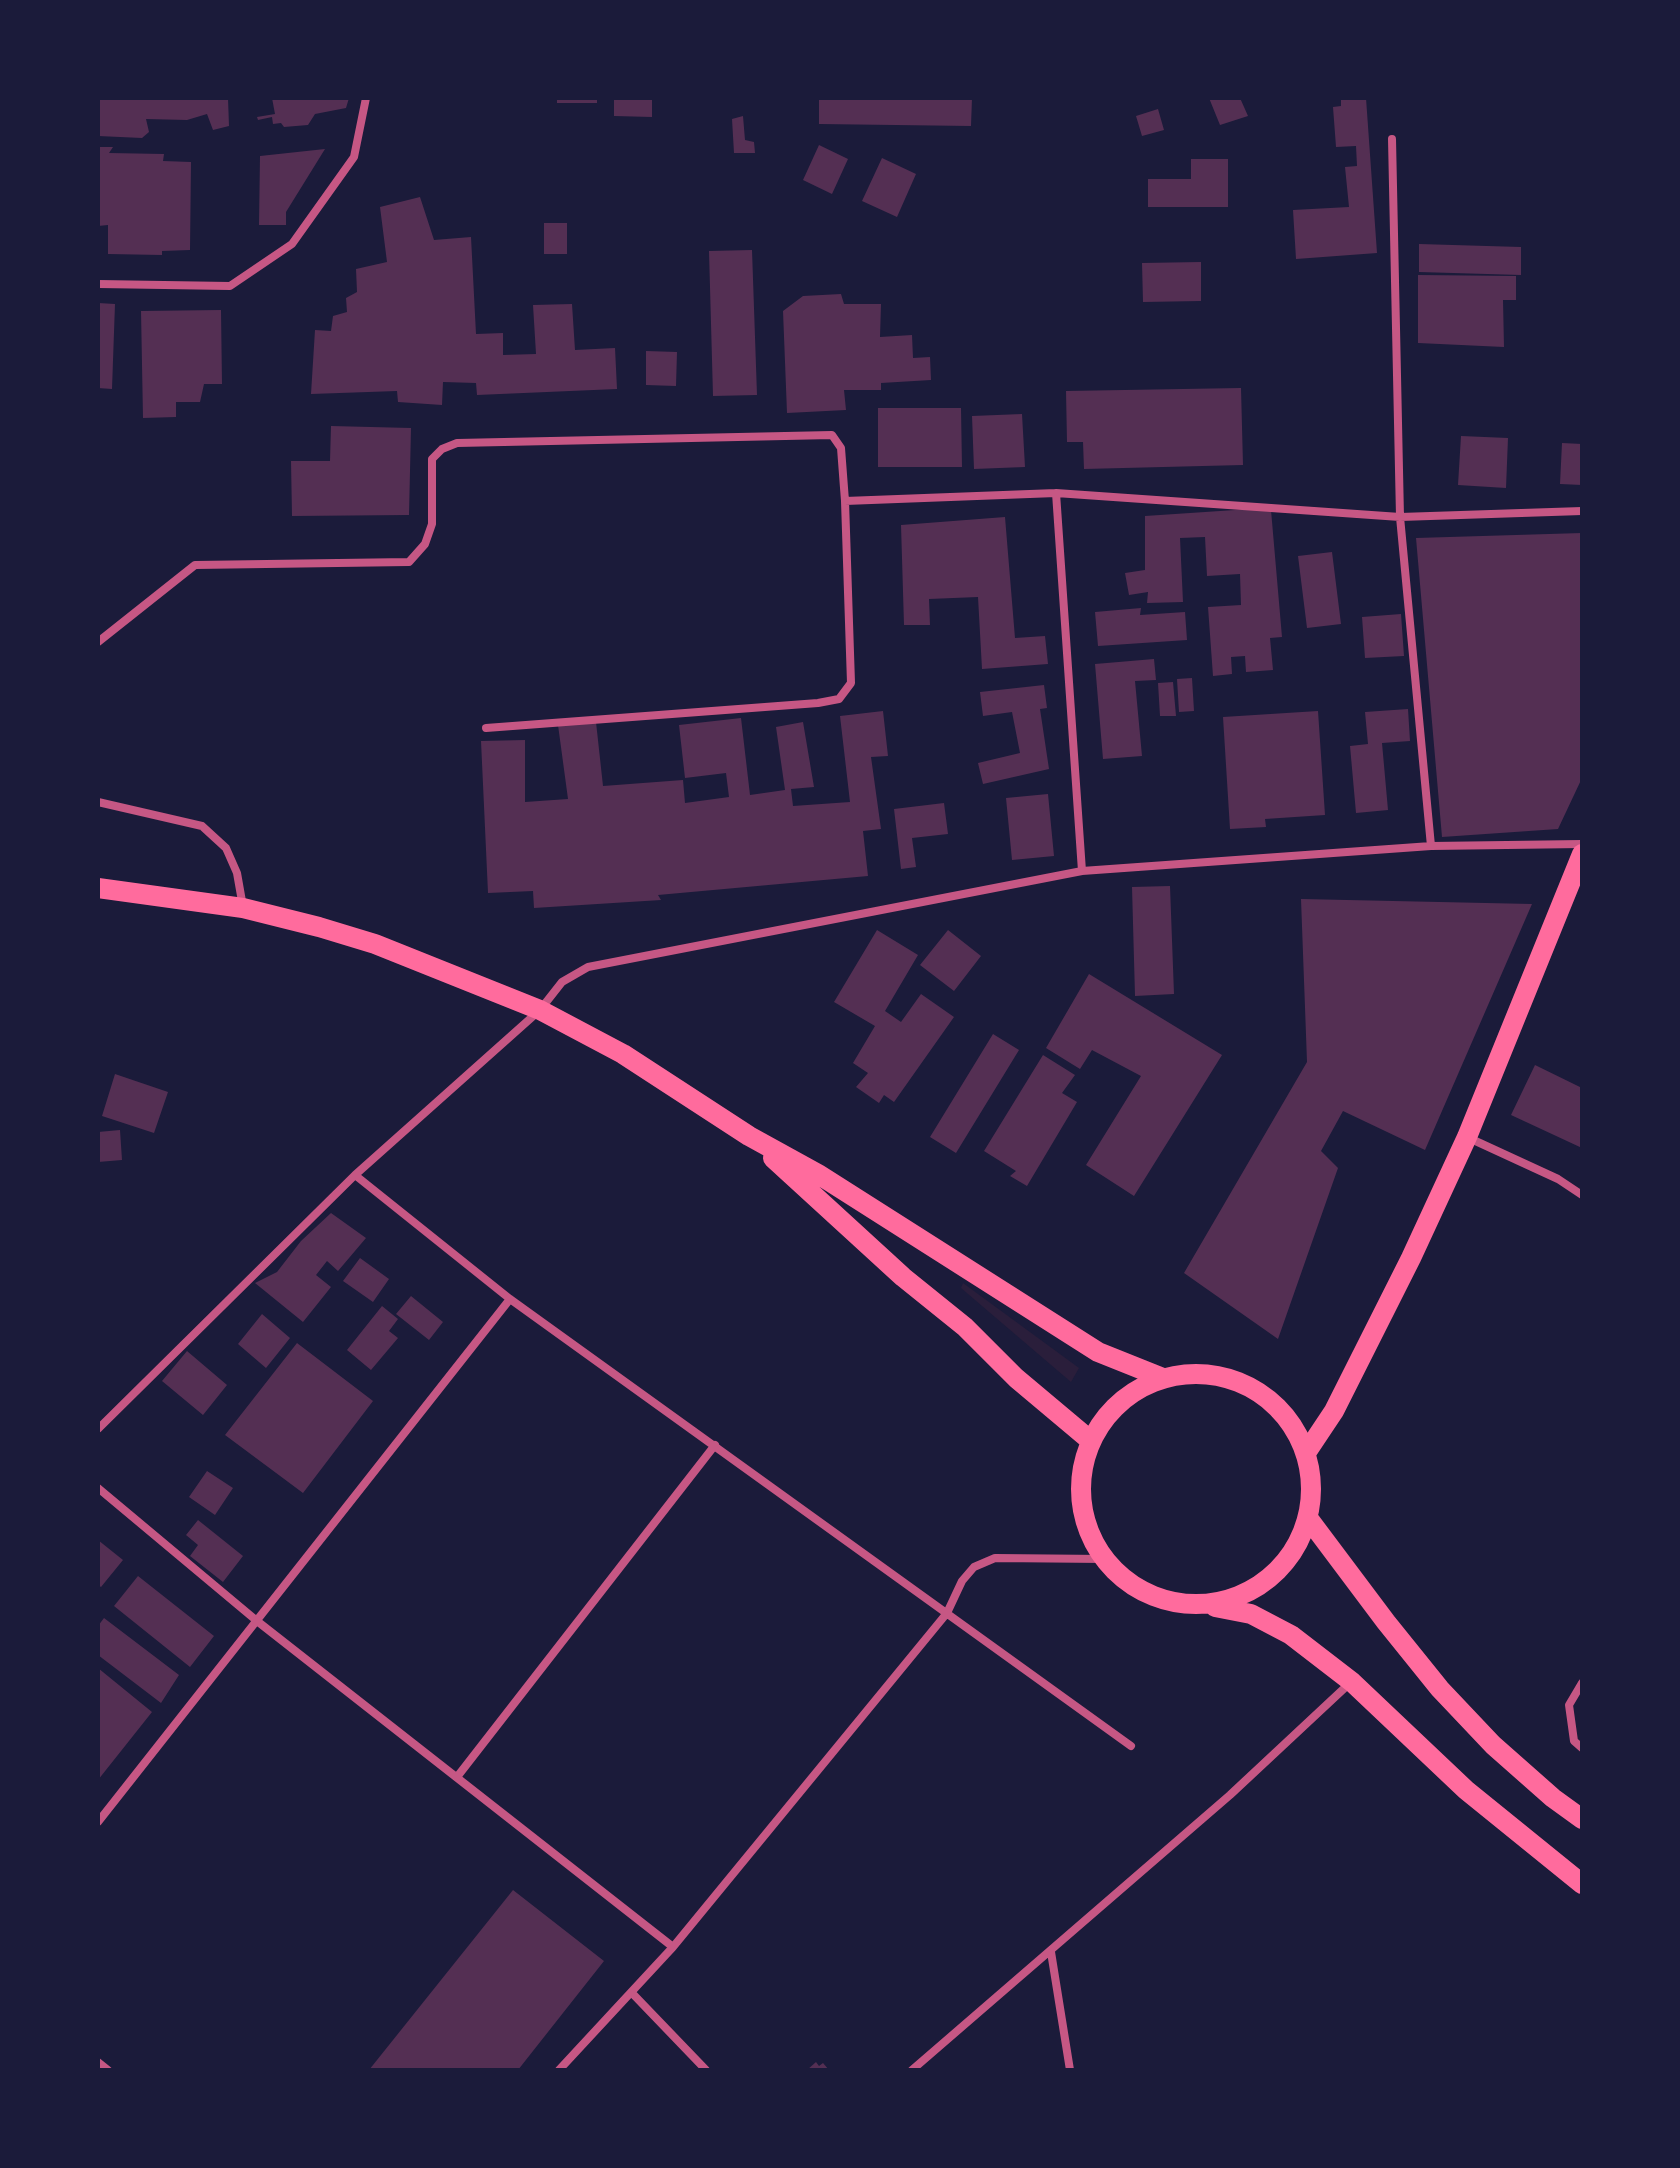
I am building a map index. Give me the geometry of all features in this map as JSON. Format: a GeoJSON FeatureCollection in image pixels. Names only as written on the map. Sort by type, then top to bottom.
{"type":"FeatureCollection","features":[{"type":"Feature","properties":{"kind":"main road"},"geometry":{"type":"LineString","coordinates":[[1306,1453],[1334,1411],[1411,1258],[1467,1137],[1582,854]]}},
{"type":"Feature","properties":{"kind":"main road"},"geometry":{"type":"LineString","coordinates":[[98,888],[243,908],[375,944],[540,1010],[623,1054],[749,1136],[818,1174],[1098,1352],[1163,1378]]}},
{"type":"Feature","properties":{"kind":"main road"},"geometry":{"type":"LineString","coordinates":[[749,1136],[903,1277],[965,1327],[1016,1378],[1091,1441]]}},
{"type":"Feature","properties":{"kind":"main road"},"geometry":{"type":"LineString","coordinates":[[1199,1605],[1241,1598],[1268,1581],[1293,1552],[1308,1518],[1311,1479],[1306,1453],[1290,1421],[1265,1396],[1233,1379],[1198,1373],[1163,1378],[1133,1392],[1109,1414],[1091,1441],[1083,1469],[1081,1499],[1088,1528],[1105,1559],[1131,1584],[1163,1600],[1251,1614],[1291,1635],[1352,1682],[1466,1790],[1582,1884]]}},
{"type":"Feature","properties":{"kind":"main road"},"geometry":{"type":"LineString","coordinates":[[1308,1518],[1440,1689],[1493,1745],[1582,1819]]}},
{"type":"Feature","properties":{"kind":"street"},"geometry":{"type":"LineString","coordinates":[[98,284],[230,286],[292,244],[354,157],[366,98]]}},
{"type":"Feature","properties":{"kind":"street"},"geometry":{"type":"LineString","coordinates":[[1392,139],[1400,517],[1431,846]]}},
{"type":"Feature","properties":{"kind":"street"},"geometry":{"type":"LineString","coordinates":[[98,642],[195,565],[409,562],[425,544],[432,524],[432,459],[442,449],[457,443],[832,435],[841,448],[851,683],[839,699],[486,728]]}},
{"type":"Feature","properties":{"kind":"street"},"geometry":{"type":"LineString","coordinates":[[1056,493],[1082,871]]}},
{"type":"Feature","properties":{"kind":"street"},"geometry":{"type":"LineString","coordinates":[[845,501],[1056,493],[1400,517],[1582,511]]}},
{"type":"Feature","properties":{"kind":"street"},"geometry":{"type":"LineString","coordinates":[[98,802],[202,826],[226,848],[237,873],[243,908]]}},
{"type":"Feature","properties":{"kind":"street"},"geometry":{"type":"LineString","coordinates":[[98,1429],[355,1175],[540,1010],[562,982],[588,967],[1082,871],[1431,846],[1582,844]]}},
{"type":"Feature","properties":{"kind":"street"},"geometry":{"type":"LineString","coordinates":[[1467,1137],[1558,1179],[1582,1195]]}},
{"type":"Feature","properties":{"kind":"street"},"geometry":{"type":"LineString","coordinates":[[355,1175],[510,1299],[1131,1746]]}},
{"type":"Feature","properties":{"kind":"street"},"geometry":{"type":"LineString","coordinates":[[98,1822],[510,1299]]}},
{"type":"Feature","properties":{"kind":"street"},"geometry":{"type":"LineString","coordinates":[[457,1777],[715,1445]]}},
{"type":"Feature","properties":{"kind":"street"},"geometry":{"type":"LineString","coordinates":[[98,1488],[257,1621],[673,1947]]}},
{"type":"Feature","properties":{"kind":"street"},"geometry":{"type":"LineString","coordinates":[[559,2070],[673,1947],[947,1613],[962,1581],[974,1567],[995,1558],[1105,1559]]}},
{"type":"Feature","properties":{"kind":"street"},"geometry":{"type":"LineString","coordinates":[[912,2070],[1230,1795],[1352,1682]]}},
{"type":"Feature","properties":{"kind":"street"},"geometry":{"type":"LineString","coordinates":[[1582,1683],[1569,1705],[1574,1741],[1582,1748]]}},
{"type":"Feature","properties":{"kind":"street"},"geometry":{"type":"LineString","coordinates":[[1051,1952],[1070,2070]]}},
{"type":"Feature","properties":{"kind":"street"},"geometry":{"type":"LineString","coordinates":[[632,1993],[706,2070]]}},
{"type":"Feature","properties":{"kind":"street"},"geometry":{"type":"LineString","coordinates":[[98,2062],[108,2070]]}},
{"type":"Feature","properties":{"kind":"shaded area"},"geometry":{"type":"Polygon","coordinates":[[[963,1283],[1079,1368],[1071,1382],[961,1288],[963,1283]]]}},
{"type":"Feature","properties":{"kind":"building"},"geometry":{"type":"Polygon","coordinates":[[[98,98],[228,98],[229,126],[213,130],[207,114],[187,120],[146,119],[149,132],[142,138],[98,136],[98,98]]]}},
{"type":"Feature","properties":{"kind":"building"},"geometry":{"type":"Polygon","coordinates":[[[272,98],[349,98],[346,108],[315,114],[308,125],[284,127],[281,123],[273,124],[272,117],[258,120],[257,117],[275,114],[272,98]]]}},
{"type":"Feature","properties":{"kind":"building"},"geometry":{"type":"Polygon","coordinates":[[[557,98],[597,98],[597,103],[557,103],[557,98]]]}},
{"type":"Feature","properties":{"kind":"building"},"geometry":{"type":"Polygon","coordinates":[[[614,98],[652,98],[652,117],[614,116],[614,98]]]}},
{"type":"Feature","properties":{"kind":"building"},"geometry":{"type":"Polygon","coordinates":[[[819,98],[972,98],[971,126],[819,124],[819,98]]]}},
{"type":"Feature","properties":{"kind":"building"},"geometry":{"type":"Polygon","coordinates":[[[1209,98],[1240,98],[1248,116],[1220,125],[1209,98]]]}},
{"type":"Feature","properties":{"kind":"building"},"geometry":{"type":"Polygon","coordinates":[[[1341,98],[1366,98],[1377,253],[1296,259],[1293,210],[1349,207],[1345,167],[1357,166],[1356,146],[1336,147],[1333,107],[1341,106],[1341,98]]]}},
{"type":"Feature","properties":{"kind":"building"},"geometry":{"type":"Polygon","coordinates":[[[1158,109],[1164,130],[1142,136],[1136,116],[1158,109]]]}},
{"type":"Feature","properties":{"kind":"building"},"geometry":{"type":"Polygon","coordinates":[[[743,116],[745,140],[754,142],[755,153],[734,153],[732,119],[743,116]]]}},
{"type":"Feature","properties":{"kind":"building"},"geometry":{"type":"Polygon","coordinates":[[[819,145],[848,159],[832,194],[803,180],[819,145]]]}},
{"type":"Feature","properties":{"kind":"building"},"geometry":{"type":"Polygon","coordinates":[[[98,147],[113,147],[109,153],[164,154],[163,161],[191,162],[190,250],[162,251],[162,255],[108,254],[108,225],[98,226],[98,147]]]}},
{"type":"Feature","properties":{"kind":"building"},"geometry":{"type":"Polygon","coordinates":[[[325,149],[286,212],[286,225],[259,225],[260,156],[325,149]]]}},
{"type":"Feature","properties":{"kind":"building"},"geometry":{"type":"Polygon","coordinates":[[[882,158],[916,174],[897,217],[862,201],[882,158]]]}},
{"type":"Feature","properties":{"kind":"building"},"geometry":{"type":"Polygon","coordinates":[[[1191,159],[1228,159],[1228,207],[1148,207],[1148,179],[1191,179],[1191,159]]]}},
{"type":"Feature","properties":{"kind":"building"},"geometry":{"type":"Polygon","coordinates":[[[420,197],[434,240],[471,237],[476,334],[503,333],[503,355],[536,354],[533,305],[572,304],[575,350],[615,348],[617,389],[477,395],[476,383],[443,382],[442,405],[398,402],[397,391],[311,394],[315,330],[331,331],[333,316],[347,312],[346,298],[357,292],[356,269],[387,262],[380,207],[420,197]]]}},
{"type":"Feature","properties":{"kind":"building"},"geometry":{"type":"Polygon","coordinates":[[[544,223],[567,223],[567,254],[544,254],[544,223]]]}},
{"type":"Feature","properties":{"kind":"building"},"geometry":{"type":"Polygon","coordinates":[[[1419,244],[1521,247],[1521,275],[1419,272],[1419,244]]]}},
{"type":"Feature","properties":{"kind":"building"},"geometry":{"type":"Polygon","coordinates":[[[752,250],[757,395],[713,396],[709,251],[752,250]]]}},
{"type":"Feature","properties":{"kind":"building"},"geometry":{"type":"Polygon","coordinates":[[[1201,262],[1201,301],[1143,302],[1142,263],[1201,262]]]}},
{"type":"Feature","properties":{"kind":"building"},"geometry":{"type":"Polygon","coordinates":[[[1418,275],[1516,276],[1516,300],[1503,300],[1504,347],[1418,343],[1418,275]]]}},
{"type":"Feature","properties":{"kind":"building"},"geometry":{"type":"Polygon","coordinates":[[[841,294],[844,304],[881,304],[880,337],[912,335],[913,358],[930,357],[931,380],[881,383],[881,390],[844,390],[846,410],[787,413],[783,311],[803,296],[841,294]]]}},
{"type":"Feature","properties":{"kind":"building"},"geometry":{"type":"Polygon","coordinates":[[[98,303],[115,304],[112,389],[98,388],[98,303]]]}},
{"type":"Feature","properties":{"kind":"building"},"geometry":{"type":"Polygon","coordinates":[[[221,310],[222,384],[204,384],[200,402],[176,402],[176,417],[143,418],[141,311],[221,310]]]}},
{"type":"Feature","properties":{"kind":"building"},"geometry":{"type":"Polygon","coordinates":[[[646,351],[677,352],[676,386],[646,385],[646,351]]]}},
{"type":"Feature","properties":{"kind":"building"},"geometry":{"type":"Polygon","coordinates":[[[1241,388],[1243,465],[1084,469],[1083,442],[1067,442],[1066,391],[1241,388]]]}},
{"type":"Feature","properties":{"kind":"building"},"geometry":{"type":"Polygon","coordinates":[[[878,408],[961,408],[962,467],[878,467],[878,408]]]}},
{"type":"Feature","properties":{"kind":"building"},"geometry":{"type":"Polygon","coordinates":[[[1022,414],[1025,467],[974,469],[972,416],[1022,414]]]}},
{"type":"Feature","properties":{"kind":"building"},"geometry":{"type":"Polygon","coordinates":[[[331,426],[411,428],[409,515],[292,516],[291,461],[330,461],[331,426]]]}},
{"type":"Feature","properties":{"kind":"building"},"geometry":{"type":"Polygon","coordinates":[[[1461,436],[1508,438],[1506,488],[1458,485],[1461,436]]]}},
{"type":"Feature","properties":{"kind":"building"},"geometry":{"type":"Polygon","coordinates":[[[1562,443],[1582,444],[1582,485],[1560,484],[1562,443]]]}},
{"type":"Feature","properties":{"kind":"building"},"geometry":{"type":"Polygon","coordinates":[[[1271,510],[1282,637],[1270,638],[1273,670],[1246,672],[1245,656],[1231,657],[1232,674],[1213,676],[1208,607],[1241,605],[1240,574],[1207,576],[1205,537],[1180,538],[1183,602],[1147,603],[1148,592],[1129,595],[1125,573],[1145,570],[1145,516],[1271,510]]]}},
{"type":"Feature","properties":{"kind":"building"},"geometry":{"type":"Polygon","coordinates":[[[1005,517],[1015,638],[1045,636],[1048,664],[982,669],[978,597],[929,599],[930,625],[904,625],[901,525],[1005,517]]]}},
{"type":"Feature","properties":{"kind":"building"},"geometry":{"type":"Polygon","coordinates":[[[1582,533],[1582,778],[1558,829],[1442,837],[1416,538],[1582,533]]]}},
{"type":"Feature","properties":{"kind":"building"},"geometry":{"type":"Polygon","coordinates":[[[1332,552],[1341,624],[1307,628],[1298,556],[1332,552]]]}},
{"type":"Feature","properties":{"kind":"building"},"geometry":{"type":"Polygon","coordinates":[[[1141,608],[1140,615],[1185,612],[1187,640],[1098,646],[1095,612],[1141,608]]]}},
{"type":"Feature","properties":{"kind":"building"},"geometry":{"type":"Polygon","coordinates":[[[1401,614],[1404,656],[1365,658],[1362,617],[1401,614]]]}},
{"type":"Feature","properties":{"kind":"building"},"geometry":{"type":"Polygon","coordinates":[[[1154,659],[1156,680],[1135,681],[1142,756],[1103,759],[1095,664],[1154,659]]]}},
{"type":"Feature","properties":{"kind":"building"},"geometry":{"type":"Polygon","coordinates":[[[1192,678],[1194,711],[1179,712],[1177,679],[1192,678]]]}},
{"type":"Feature","properties":{"kind":"building"},"geometry":{"type":"Polygon","coordinates":[[[1173,682],[1176,716],[1160,716],[1158,683],[1173,682]]]}},
{"type":"Feature","properties":{"kind":"building"},"geometry":{"type":"Polygon","coordinates":[[[1044,685],[1047,708],[1040,709],[1049,769],[983,784],[978,763],[1020,753],[1012,712],[983,716],[980,692],[1044,685]]]}},
{"type":"Feature","properties":{"kind":"building"},"geometry":{"type":"Polygon","coordinates":[[[1408,709],[1410,741],[1382,743],[1388,810],[1356,813],[1350,746],[1368,744],[1365,712],[1408,709]]]}},
{"type":"Feature","properties":{"kind":"building"},"geometry":{"type":"Polygon","coordinates":[[[883,711],[888,756],[871,757],[881,829],[863,831],[868,876],[658,895],[661,900],[534,908],[533,891],[488,893],[481,741],[525,740],[525,802],[568,799],[558,725],[596,722],[603,786],[683,780],[685,803],[729,797],[726,773],[685,778],[679,725],[741,718],[750,795],[785,790],[776,727],[803,722],[814,787],[791,789],[793,806],[850,802],[840,716],[883,711]]]}},
{"type":"Feature","properties":{"kind":"building"},"geometry":{"type":"Polygon","coordinates":[[[1318,711],[1325,815],[1265,819],[1266,827],[1230,829],[1223,717],[1318,711]]]}},
{"type":"Feature","properties":{"kind":"building"},"geometry":{"type":"Polygon","coordinates":[[[1048,794],[1054,856],[1012,860],[1006,798],[1048,794]]]}},
{"type":"Feature","properties":{"kind":"building"},"geometry":{"type":"Polygon","coordinates":[[[944,803],[948,834],[912,838],[916,867],[901,869],[894,809],[944,803]]]}},
{"type":"Feature","properties":{"kind":"building"},"geometry":{"type":"Polygon","coordinates":[[[1170,886],[1174,994],[1135,996],[1132,887],[1170,886]]]}},
{"type":"Feature","properties":{"kind":"building"},"geometry":{"type":"Polygon","coordinates":[[[1301,899],[1532,904],[1425,1150],[1343,1111],[1321,1151],[1338,1168],[1278,1339],[1184,1273],[1307,1062],[1301,899]]]}},
{"type":"Feature","properties":{"kind":"building"},"geometry":{"type":"Polygon","coordinates":[[[877,930],[918,955],[885,1011],[901,1022],[921,994],[954,1017],[894,1102],[884,1095],[879,1103],[856,1087],[868,1073],[853,1063],[875,1026],[834,1002],[877,930]]]}},
{"type":"Feature","properties":{"kind":"building"},"geometry":{"type":"Polygon","coordinates":[[[948,930],[981,956],[954,991],[920,965],[948,930]]]}},
{"type":"Feature","properties":{"kind":"building"},"geometry":{"type":"Polygon","coordinates":[[[1089,974],[1222,1055],[1134,1196],[1086,1165],[1141,1076],[1092,1050],[1080,1069],[1046,1048],[1089,974]]]}},
{"type":"Feature","properties":{"kind":"building"},"geometry":{"type":"Polygon","coordinates":[[[993,1034],[1019,1050],[956,1153],[930,1137],[993,1034]]]}},
{"type":"Feature","properties":{"kind":"building"},"geometry":{"type":"Polygon","coordinates":[[[1043,1055],[1075,1075],[1062,1093],[1077,1102],[1027,1186],[1010,1176],[1016,1171],[984,1151],[1043,1055]]]}},
{"type":"Feature","properties":{"kind":"building"},"geometry":{"type":"Polygon","coordinates":[[[1535,1065],[1582,1088],[1582,1148],[1511,1115],[1535,1065]]]}},
{"type":"Feature","properties":{"kind":"building"},"geometry":{"type":"Polygon","coordinates":[[[115,1074],[168,1092],[154,1133],[102,1116],[115,1074]]]}},
{"type":"Feature","properties":{"kind":"building"},"geometry":{"type":"Polygon","coordinates":[[[120,1130],[122,1160],[98,1162],[98,1132],[120,1130]]]}},
{"type":"Feature","properties":{"kind":"building"},"geometry":{"type":"Polygon","coordinates":[[[331,1213],[366,1238],[338,1271],[327,1261],[316,1275],[331,1287],[303,1322],[255,1283],[277,1272],[301,1241],[331,1213]]]}},
{"type":"Feature","properties":{"kind":"building"},"geometry":{"type":"Polygon","coordinates":[[[360,1258],[389,1279],[373,1302],[343,1281],[360,1258]]]}},
{"type":"Feature","properties":{"kind":"building"},"geometry":{"type":"Polygon","coordinates":[[[411,1296],[443,1322],[429,1340],[396,1314],[411,1296]]]}},
{"type":"Feature","properties":{"kind":"building"},"geometry":{"type":"Polygon","coordinates":[[[382,1306],[398,1319],[389,1331],[398,1338],[371,1370],[347,1350],[382,1306]]]}},
{"type":"Feature","properties":{"kind":"building"},"geometry":{"type":"Polygon","coordinates":[[[262,1314],[290,1338],[266,1368],[238,1344],[262,1314]]]}},
{"type":"Feature","properties":{"kind":"building"},"geometry":{"type":"Polygon","coordinates":[[[297,1343],[373,1401],[303,1493],[225,1435],[297,1343]]]}},
{"type":"Feature","properties":{"kind":"building"},"geometry":{"type":"Polygon","coordinates":[[[187,1351],[227,1385],[203,1415],[162,1381],[187,1351]]]}},
{"type":"Feature","properties":{"kind":"building"},"geometry":{"type":"Polygon","coordinates":[[[207,1471],[233,1488],[215,1515],[189,1497],[207,1471]]]}},
{"type":"Feature","properties":{"kind":"building"},"geometry":{"type":"Polygon","coordinates":[[[198,1520],[243,1556],[223,1582],[190,1556],[198,1545],[186,1535],[198,1520]]]}},
{"type":"Feature","properties":{"kind":"building"},"geometry":{"type":"Polygon","coordinates":[[[98,1540],[123,1560],[101,1587],[98,1585],[98,1540]]]}},
{"type":"Feature","properties":{"kind":"building"},"geometry":{"type":"Polygon","coordinates":[[[138,1576],[214,1636],[190,1667],[114,1606],[138,1576]]]}},
{"type":"Feature","properties":{"kind":"building"},"geometry":{"type":"Polygon","coordinates":[[[104,1618],[179,1675],[161,1703],[98,1655],[98,1626],[104,1618]]]}},
{"type":"Feature","properties":{"kind":"building"},"geometry":{"type":"Polygon","coordinates":[[[98,1668],[152,1712],[98,1780],[98,1668]]]}},
{"type":"Feature","properties":{"kind":"building"},"geometry":{"type":"Polygon","coordinates":[[[513,1890],[604,1961],[518,2070],[369,2070],[513,1890]]]}},
{"type":"Feature","properties":{"kind":"building"},"geometry":{"type":"Polygon","coordinates":[[[816,2062],[819,2066],[823,2063],[829,2070],[807,2070],[816,2062]]]}}]}
